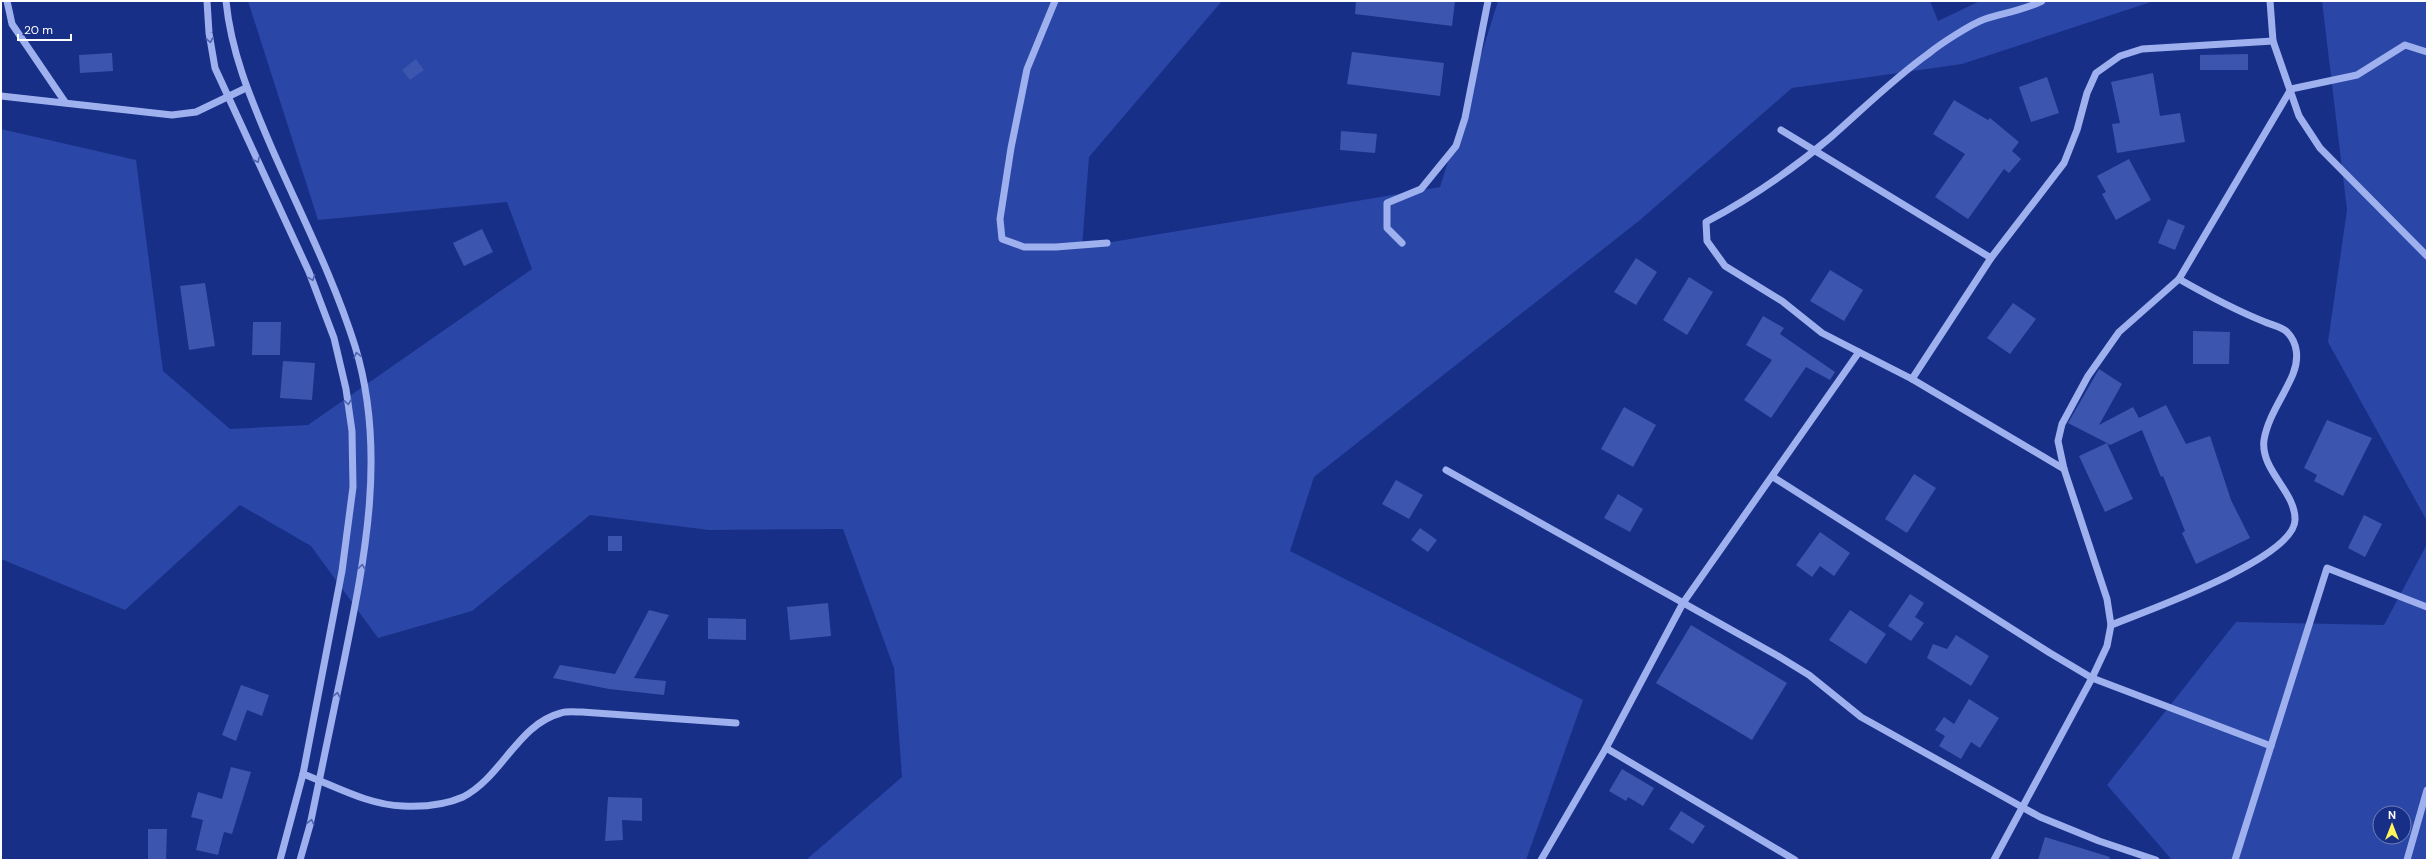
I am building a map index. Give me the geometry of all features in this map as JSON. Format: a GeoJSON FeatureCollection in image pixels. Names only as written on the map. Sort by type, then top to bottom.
{"type":"FeatureCollection","features":[{"type":"Feature","properties":{"kind":"street"},"geometry":{"type":"LineString","coordinates":[[7,1],[12,24],[65,102]]}},
{"type":"Feature","properties":{"kind":"street"},"geometry":{"type":"LineString","coordinates":[[207,1],[209,33],[214,68],[310,272],[331,330],[346,389],[352,430],[352,487],[342,572],[303,774],[280,860]]}},
{"type":"Feature","properties":{"kind":"street"},"geometry":{"type":"LineString","coordinates":[[226,1],[229,28],[246,88],[338,296],[358,360],[368,414],[371,500],[359,585],[319,780],[300,860]]}},
{"type":"Feature","properties":{"kind":"street"},"geometry":{"type":"LineString","coordinates":[[1055,1],[1027,69],[1011,148],[1000,219],[1002,239],[1024,247],[1056,247],[1107,243]]}},
{"type":"Feature","properties":{"kind":"street"},"geometry":{"type":"LineString","coordinates":[[1402,243],[1387,228],[1387,203],[1421,189],[1456,146],[1465,118],[1488,1]]}},
{"type":"Feature","properties":{"kind":"street"},"geometry":{"type":"LineString","coordinates":[[2042,1],[2031,7],[1983,20],[1928,53],[1879,92],[1814,150],[1747,200],[1706,222],[1707,241],[1725,266],[1782,301],[1822,333],[1912,379],[2064,469]]}},
{"type":"Feature","properties":{"kind":"street"},"geometry":{"type":"LineString","coordinates":[[2270,1],[2273,41],[2291,89],[2299,116],[2320,148],[2427,256]]}},
{"type":"Feature","properties":{"kind":"street"},"geometry":{"type":"LineString","coordinates":[[1912,379],[1991,258],[2064,163],[2077,130],[2087,93],[2096,73],[2120,56],[2142,49],[2273,41]]}},
{"type":"Feature","properties":{"kind":"street"},"geometry":{"type":"LineString","coordinates":[[1994,860],[2092,678],[2107,646],[2111,625],[2106,599],[2064,469],[2058,441],[2062,424],[2088,376],[2119,332],[2179,279],[2291,89],[2357,75],[2404,45],[2427,52]]}},
{"type":"Feature","properties":{"kind":"street"},"geometry":{"type":"LineString","coordinates":[[1,96],[172,115],[196,112],[246,88]]}},
{"type":"Feature","properties":{"kind":"street"},"geometry":{"type":"LineString","coordinates":[[1781,130],[1991,258]]}},
{"type":"Feature","properties":{"kind":"street"},"geometry":{"type":"LineString","coordinates":[[2111,625],[2217,582],[2268,555],[2290,536],[2296,522],[2294,510],[2267,458],[2264,442],[2269,423],[2294,372],[2298,350],[2287,331],[2239,312],[2179,279]]}},
{"type":"Feature","properties":{"kind":"street"},"geometry":{"type":"LineString","coordinates":[[1541,860],[1606,748],[1683,603],[1773,477],[1859,352]]}},
{"type":"Feature","properties":{"kind":"street"},"geometry":{"type":"LineString","coordinates":[[1446,470],[1809,675],[1861,717],[2040,817],[2099,841],[2156,860]]}},
{"type":"Feature","properties":{"kind":"street"},"geometry":{"type":"LineString","coordinates":[[1773,477],[2037,645],[2092,678],[2271,746]]}},
{"type":"Feature","properties":{"kind":"street"},"geometry":{"type":"LineString","coordinates":[[2235,860],[2327,568],[2427,607]]}},
{"type":"Feature","properties":{"kind":"street"},"geometry":{"type":"LineString","coordinates":[[303,774],[375,802],[403,806],[439,805],[464,796],[492,774],[537,724],[561,713],[582,712],[736,723]]}},
{"type":"Feature","properties":{"kind":"street"},"geometry":{"type":"LineString","coordinates":[[1606,748],[1795,860]]}},
{"type":"Feature","properties":{"kind":"street"},"geometry":{"type":"LineString","coordinates":[[2407,860],[2427,790]]}},
{"type":"Feature","properties":{"kind":"shaded area"},"geometry":{"type":"Polygon","coordinates":[[[248,1],[1222,1],[1089,157],[1082,247],[1440,187],[1498,1],[1930,1],[1938,21],[1980,1],[2154,1],[1962,64],[1792,88],[1640,220],[1314,477],[1290,551],[1583,700],[1526,860],[806,860],[902,777],[894,668],[843,529],[709,530],[590,515],[472,611],[378,638],[311,546],[240,505],[125,610],[1,559],[1,129],[136,160],[163,371],[230,429],[308,425],[532,269],[507,202],[318,220],[248,1]]]}},
{"type":"Feature","properties":{"kind":"shaded area"},"geometry":{"type":"Polygon","coordinates":[[[2322,1],[2427,1],[2427,521],[2328,342],[2347,210],[2322,1]]]}},
{"type":"Feature","properties":{"kind":"shaded area"},"geometry":{"type":"Polygon","coordinates":[[[2427,544],[2427,860],[2172,860],[2107,785],[2236,622],[2384,625],[2427,544]]]}},
{"type":"Feature","properties":{"kind":"building"},"geometry":{"type":"Polygon","coordinates":[[[1356,1],[1455,1],[1452,26],[1355,14],[1356,1]]]}},
{"type":"Feature","properties":{"kind":"building"},"geometry":{"type":"Polygon","coordinates":[[[1352,52],[1444,63],[1440,96],[1347,84],[1352,52]]]}},
{"type":"Feature","properties":{"kind":"building"},"geometry":{"type":"Polygon","coordinates":[[[112,53],[113,71],[80,73],[79,55],[112,53]]]}},
{"type":"Feature","properties":{"kind":"building"},"geometry":{"type":"Polygon","coordinates":[[[2248,54],[2248,70],[2200,70],[2200,55],[2248,54]]]}},
{"type":"Feature","properties":{"kind":"building"},"geometry":{"type":"Polygon","coordinates":[[[416,59],[424,70],[410,80],[402,70],[416,59]]]}},
{"type":"Feature","properties":{"kind":"building"},"geometry":{"type":"Polygon","coordinates":[[[2153,73],[2160,116],[2180,113],[2185,142],[2117,153],[2112,124],[2120,123],[2111,82],[2153,73]]]}},
{"type":"Feature","properties":{"kind":"building"},"geometry":{"type":"Polygon","coordinates":[[[2047,77],[2059,113],[2031,122],[2019,87],[2047,77]]]}},
{"type":"Feature","properties":{"kind":"building"},"geometry":{"type":"Polygon","coordinates":[[[1954,100],[1988,120],[1990,118],[2019,142],[2012,151],[2021,159],[2009,173],[2004,169],[1968,219],[1935,197],[1965,154],[1933,134],[1954,100]]]}},
{"type":"Feature","properties":{"kind":"building"},"geometry":{"type":"Polygon","coordinates":[[[1341,131],[1377,134],[1375,153],[1340,150],[1341,131]]]}},
{"type":"Feature","properties":{"kind":"building"},"geometry":{"type":"Polygon","coordinates":[[[2129,159],[2151,200],[2116,220],[2102,194],[2106,192],[2097,176],[2129,159]]]}},
{"type":"Feature","properties":{"kind":"building"},"geometry":{"type":"Polygon","coordinates":[[[2168,219],[2185,226],[2175,250],[2158,243],[2168,219]]]}},
{"type":"Feature","properties":{"kind":"building"},"geometry":{"type":"Polygon","coordinates":[[[482,229],[493,252],[464,266],[453,243],[482,229]]]}},
{"type":"Feature","properties":{"kind":"building"},"geometry":{"type":"Polygon","coordinates":[[[1636,258],[1657,272],[1636,305],[1614,292],[1636,258]]]}},
{"type":"Feature","properties":{"kind":"building"},"geometry":{"type":"Polygon","coordinates":[[[1830,270],[1863,290],[1844,321],[1810,301],[1830,270]]]}},
{"type":"Feature","properties":{"kind":"building"},"geometry":{"type":"Polygon","coordinates":[[[1689,277],[1713,292],[1687,335],[1663,320],[1689,277]]]}},
{"type":"Feature","properties":{"kind":"building"},"geometry":{"type":"Polygon","coordinates":[[[205,283],[215,346],[189,350],[180,286],[205,283]]]}},
{"type":"Feature","properties":{"kind":"building"},"geometry":{"type":"Polygon","coordinates":[[[2013,303],[2036,319],[2010,354],[1987,338],[2013,303]]]}},
{"type":"Feature","properties":{"kind":"building"},"geometry":{"type":"Polygon","coordinates":[[[1763,316],[1784,328],[1780,334],[1835,372],[1830,380],[1806,367],[1771,418],[1744,400],[1772,360],[1746,345],[1763,316]]]}},
{"type":"Feature","properties":{"kind":"building"},"geometry":{"type":"Polygon","coordinates":[[[253,322],[281,322],[280,355],[252,355],[253,322]]]}},
{"type":"Feature","properties":{"kind":"building"},"geometry":{"type":"Polygon","coordinates":[[[2193,331],[2230,332],[2229,364],[2193,364],[2193,331]]]}},
{"type":"Feature","properties":{"kind":"building"},"geometry":{"type":"Polygon","coordinates":[[[283,361],[315,363],[312,400],[280,398],[283,361]]]}},
{"type":"Feature","properties":{"kind":"building"},"geometry":{"type":"Polygon","coordinates":[[[2099,369],[2122,384],[2099,425],[2133,407],[2139,418],[2166,405],[2186,444],[2210,436],[2231,500],[2250,538],[2196,564],[2182,533],[2185,531],[2163,476],[2161,477],[2142,430],[2110,445],[2068,423],[2099,369]]]}},
{"type":"Feature","properties":{"kind":"building"},"geometry":{"type":"Polygon","coordinates":[[[1624,407],[1656,425],[1633,467],[1601,449],[1624,407]]]}},
{"type":"Feature","properties":{"kind":"building"},"geometry":{"type":"Polygon","coordinates":[[[2327,420],[2372,438],[2343,496],[2314,481],[2317,475],[2304,468],[2327,420]]]}},
{"type":"Feature","properties":{"kind":"building"},"geometry":{"type":"Polygon","coordinates":[[[2107,443],[2133,499],[2105,512],[2079,456],[2107,443]]]}},
{"type":"Feature","properties":{"kind":"building"},"geometry":{"type":"Polygon","coordinates":[[[1914,474],[1936,488],[1907,533],[1885,519],[1914,474]]]}},
{"type":"Feature","properties":{"kind":"building"},"geometry":{"type":"Polygon","coordinates":[[[1396,480],[1423,495],[1409,519],[1382,504],[1396,480]]]}},
{"type":"Feature","properties":{"kind":"building"},"geometry":{"type":"Polygon","coordinates":[[[1618,494],[1643,509],[1630,532],[1604,518],[1618,494]]]}},
{"type":"Feature","properties":{"kind":"building"},"geometry":{"type":"Polygon","coordinates":[[[2364,515],[2382,524],[2365,557],[2348,548],[2364,515]]]}},
{"type":"Feature","properties":{"kind":"building"},"geometry":{"type":"Polygon","coordinates":[[[1420,528],[1437,540],[1428,552],[1411,540],[1420,528]]]}},
{"type":"Feature","properties":{"kind":"building"},"geometry":{"type":"Polygon","coordinates":[[[1820,532],[1850,553],[1834,576],[1820,566],[1812,577],[1796,565],[1820,532]]]}},
{"type":"Feature","properties":{"kind":"building"},"geometry":{"type":"Polygon","coordinates":[[[608,536],[622,536],[622,551],[608,551],[608,536]]]}},
{"type":"Feature","properties":{"kind":"building"},"geometry":{"type":"Polygon","coordinates":[[[1910,594],[1924,603],[1915,617],[1924,623],[1911,641],[1888,626],[1910,594]]]}},
{"type":"Feature","properties":{"kind":"building"},"geometry":{"type":"Polygon","coordinates":[[[828,603],[831,636],[790,640],[787,607],[828,603]]]}},
{"type":"Feature","properties":{"kind":"building"},"geometry":{"type":"Polygon","coordinates":[[[649,610],[669,615],[634,678],[666,681],[664,695],[609,689],[553,678],[560,665],[615,674],[649,610]]]}},
{"type":"Feature","properties":{"kind":"building"},"geometry":{"type":"Polygon","coordinates":[[[1850,610],[1886,634],[1866,664],[1829,640],[1850,610]]]}},
{"type":"Feature","properties":{"kind":"building"},"geometry":{"type":"Polygon","coordinates":[[[708,618],[746,619],[746,640],[708,639],[708,618]]]}},
{"type":"Feature","properties":{"kind":"building"},"geometry":{"type":"Polygon","coordinates":[[[1691,625],[1787,683],[1752,740],[1656,683],[1691,625]]]}},
{"type":"Feature","properties":{"kind":"building"},"geometry":{"type":"Polygon","coordinates":[[[1956,635],[1989,656],[1971,686],[1927,658],[1933,644],[1947,649],[1956,635]]]}},
{"type":"Feature","properties":{"kind":"building"},"geometry":{"type":"Polygon","coordinates":[[[241,685],[269,695],[262,716],[247,710],[236,741],[222,735],[241,685]]]}},
{"type":"Feature","properties":{"kind":"building"},"geometry":{"type":"Polygon","coordinates":[[[1969,699],[1999,718],[1980,748],[1971,742],[1961,759],[1939,746],[1945,736],[1935,730],[1944,717],[1954,724],[1969,699]]]}},
{"type":"Feature","properties":{"kind":"building"},"geometry":{"type":"Polygon","coordinates":[[[231,767],[251,772],[232,834],[224,832],[218,855],[196,850],[203,820],[191,817],[198,792],[222,799],[231,767]]]}},
{"type":"Feature","properties":{"kind":"building"},"geometry":{"type":"Polygon","coordinates":[[[1622,769],[1654,788],[1643,806],[1628,797],[1626,801],[1609,791],[1622,769]]]}},
{"type":"Feature","properties":{"kind":"building"},"geometry":{"type":"Polygon","coordinates":[[[608,797],[642,798],[642,821],[622,820],[623,840],[605,841],[608,797]]]}},
{"type":"Feature","properties":{"kind":"building"},"geometry":{"type":"Polygon","coordinates":[[[1681,811],[1705,826],[1693,844],[1669,829],[1681,811]]]}},
{"type":"Feature","properties":{"kind":"building"},"geometry":{"type":"Polygon","coordinates":[[[148,829],[167,829],[166,860],[148,860],[148,829]]]}},
{"type":"Feature","properties":{"kind":"building"},"geometry":{"type":"Polygon","coordinates":[[[2045,837],[2110,857],[2109,860],[2038,860],[2045,837]]]}}]}
